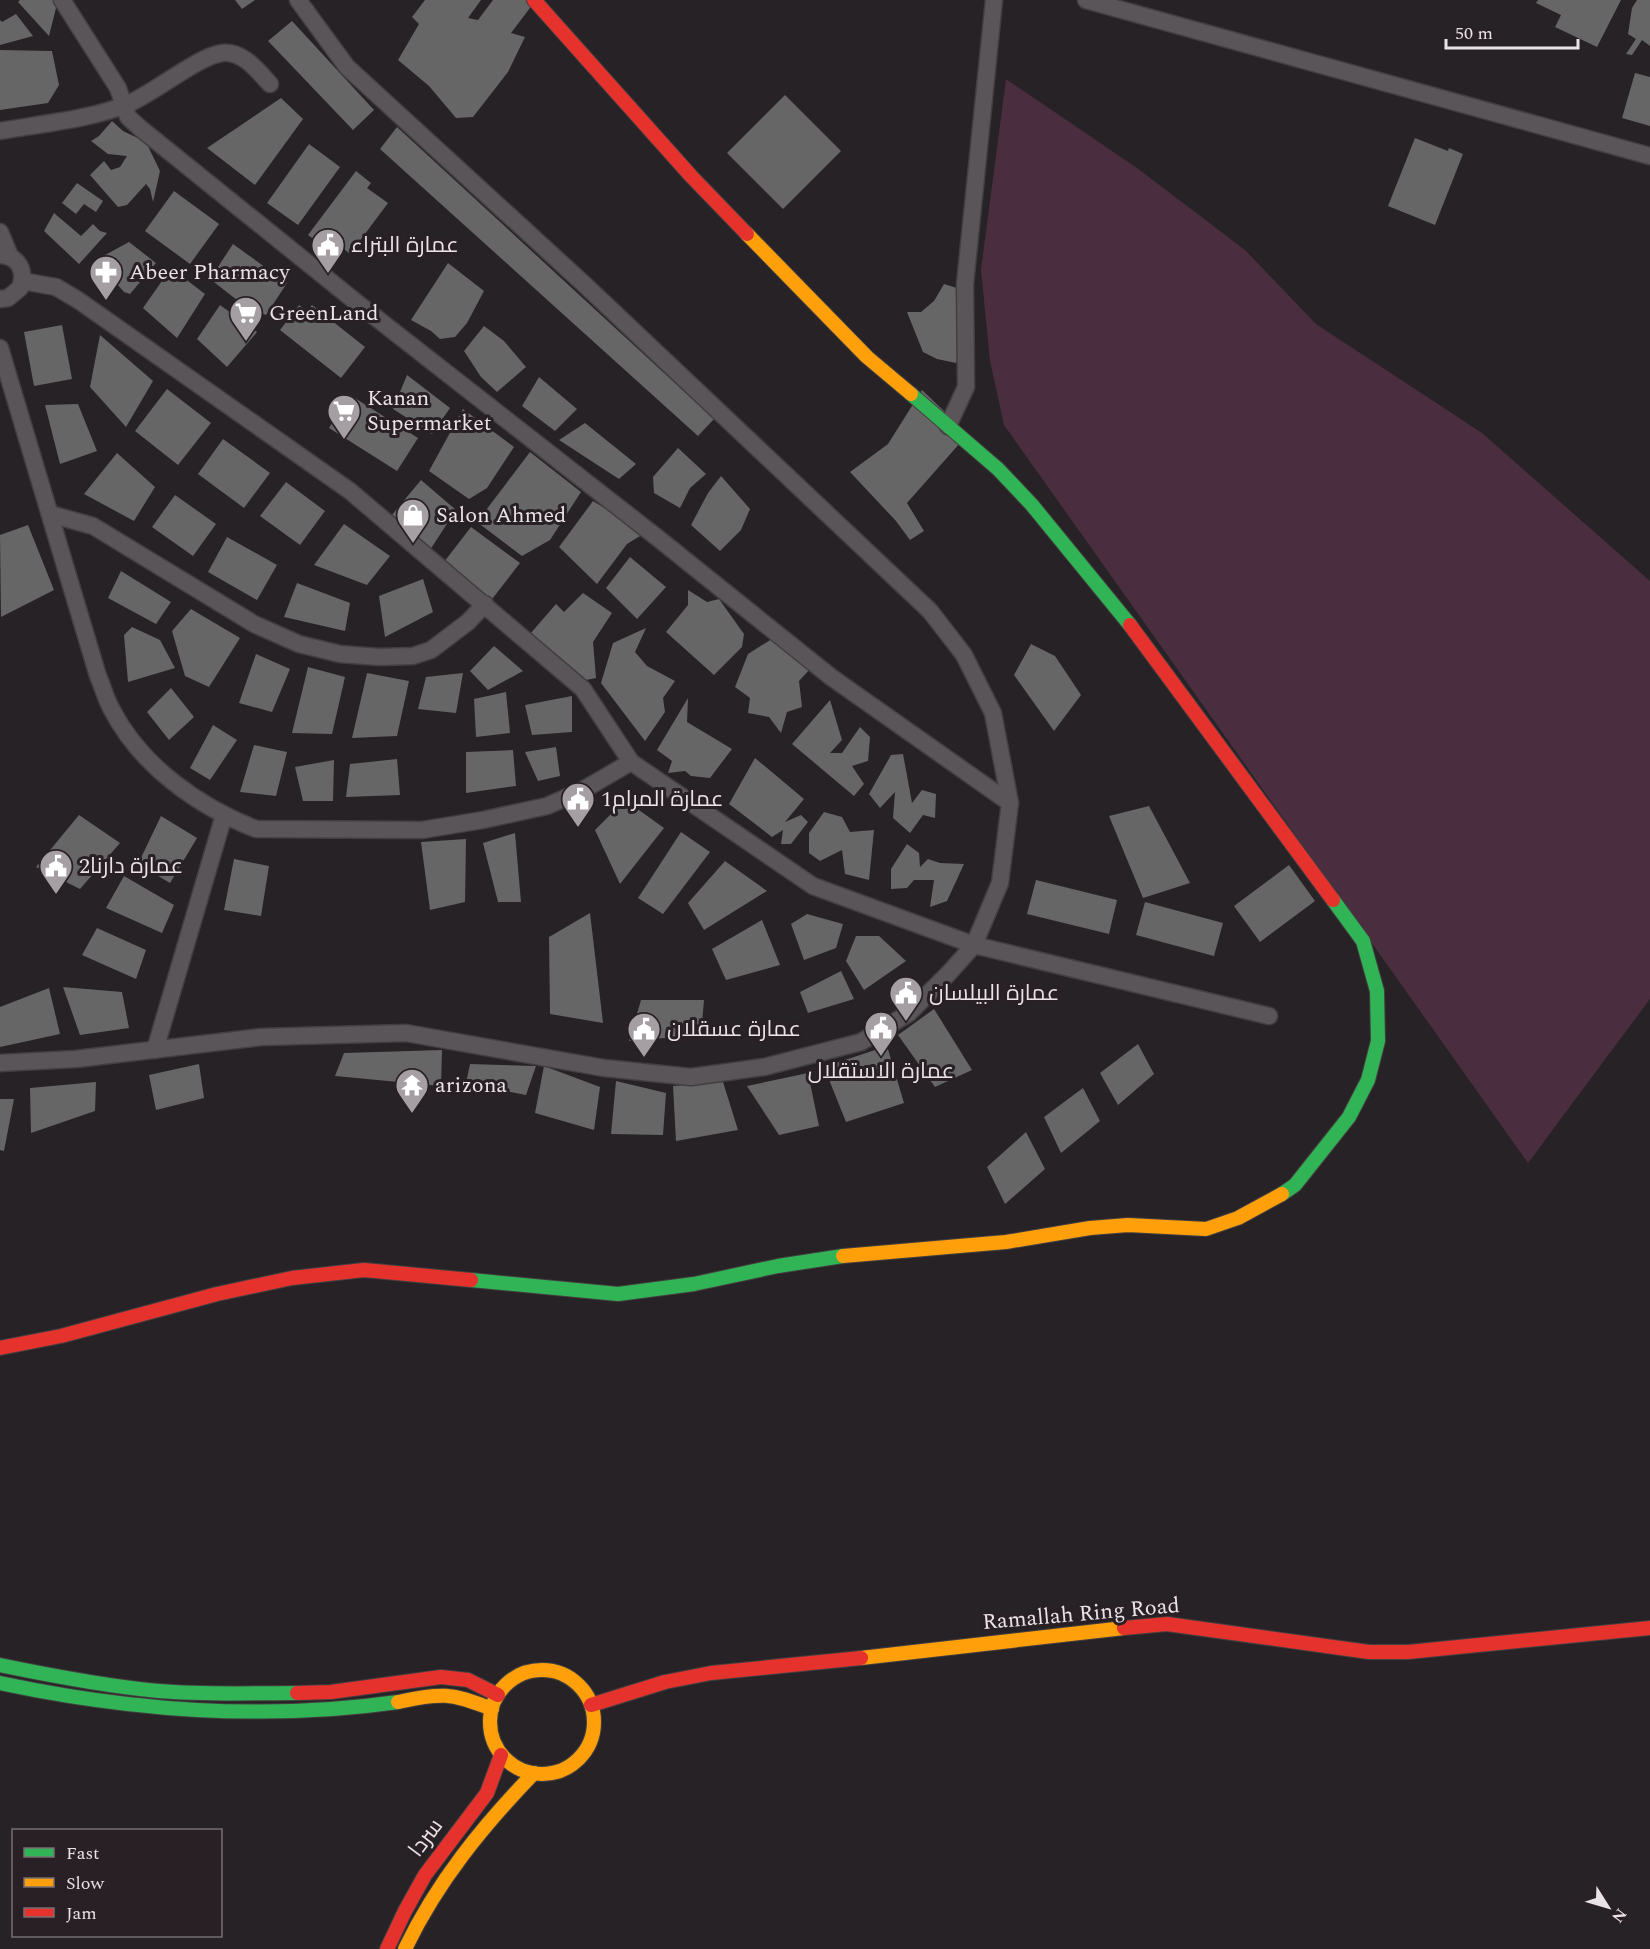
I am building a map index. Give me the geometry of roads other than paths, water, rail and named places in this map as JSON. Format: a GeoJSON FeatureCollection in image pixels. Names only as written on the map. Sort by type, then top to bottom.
{"type":"FeatureCollection","features":[{"type":"Feature","properties":{"kind":"street"},"geometry":{"type":"LineString","coordinates":[[62,0],[117,88],[128,117],[140,128],[361,306],[659,538],[831,677],[1010,803]]}},
{"type":"Feature","properties":{"kind":"street"},"geometry":{"type":"LineString","coordinates":[[0,1063],[76,1059],[261,1036],[406,1033],[604,1068],[691,1077],[764,1067],[861,1041],[909,1013],[974,945],[1000,883],[1010,803],[993,712],[963,655],[930,611],[585,285],[347,67],[298,0]]}},
{"type":"Feature","properties":{"kind":"street"},"geometry":{"type":"LineString","coordinates":[[0,1348],[61,1336],[217,1294],[292,1278],[364,1270],[618,1294],[694,1284],[778,1266],[861,1253],[1006,1242],[1090,1228],[1128,1225],[1206,1229],[1238,1218],[1266,1204],[1295,1185],[1349,1117],[1368,1080],[1378,1041],[1377,991],[1363,941],[1124,617],[1032,505],[998,469],[867,357],[699,185],[534,0]]}},
{"type":"Feature","properties":{"kind":"street"},"geometry":{"type":"LineString","coordinates":[[948,426],[966,387],[965,285],[994,0]]}},
{"type":"Feature","properties":{"kind":"street"},"geometry":{"type":"LineString","coordinates":[[1086,0],[1650,156]]}},
{"type":"Feature","properties":{"kind":"street"},"geometry":{"type":"LineString","coordinates":[[0,131],[123,106],[153,91],[209,56],[223,53],[234,54],[246,60],[270,84]]}},
{"type":"Feature","properties":{"kind":"street"},"geometry":{"type":"LineString","coordinates":[[0,232],[5,255],[20,266],[22,280],[15,294],[0,299]]}},
{"type":"Feature","properties":{"kind":"street"},"geometry":{"type":"LineString","coordinates":[[22,280],[56,287],[78,300],[350,490],[583,689],[631,762],[813,886],[974,945],[1269,1016]]}},
{"type":"Feature","properties":{"kind":"street"},"geometry":{"type":"LineString","coordinates":[[0,348],[98,676],[112,711],[135,745],[189,794],[224,815],[256,829],[422,830],[548,806],[583,790],[631,762]]}},
{"type":"Feature","properties":{"kind":"street"},"geometry":{"type":"LineString","coordinates":[[50,514],[93,526],[254,624],[299,644],[340,654],[379,657],[413,656],[431,650],[468,622],[485,604]]}},
{"type":"Feature","properties":{"kind":"street"},"geometry":{"type":"LineString","coordinates":[[155,1050],[224,815]]}},
{"type":"Feature","properties":{"kind":"street","name":"Ramallah Ring Road"},"geometry":{"type":"LineString","coordinates":[[591,1705],[665,1682],[711,1673],[1167,1624],[1369,1652],[1440,1649],[1650,1628]]}},
{"type":"Feature","properties":{"kind":"street"},"geometry":{"type":"LineString","coordinates":[[0,1665],[69,1680],[159,1691],[222,1694],[331,1692],[441,1677],[468,1680],[498,1695]]}},
{"type":"Feature","properties":{"kind":"street"},"geometry":{"type":"LineString","coordinates":[[547,1671],[566,1677],[587,1696],[591,1705],[592,1734],[584,1751],[571,1765],[562,1770],[543,1774],[516,1767],[501,1755],[492,1738],[490,1719],[498,1695],[519,1676],[528,1672],[547,1671]]}},
{"type":"Feature","properties":{"kind":"street"},"geometry":{"type":"LineString","coordinates":[[0,1683],[66,1697],[157,1709],[221,1712],[332,1710],[400,1702],[442,1694],[463,1697],[492,1709]]}},
{"type":"Feature","properties":{"kind":"street","name":"سردا"},"geometry":{"type":"LineString","coordinates":[[387,1949],[400,1919],[422,1880],[442,1850],[480,1804],[492,1784],[501,1755]]}},
{"type":"Feature","properties":{"kind":"street","name":"سردا"},"geometry":{"type":"LineString","coordinates":[[405,1949],[430,1899],[451,1868],[493,1815],[534,1773]]}},
{"type":"Feature","properties":{"kind":"place","name":"عمارة البتراء"},"geometry":{"type":"Point","coordinates":[328,274]}},
{"type":"Feature","properties":{"kind":"place","name":"Abeer Pharmacy"},"geometry":{"type":"Point","coordinates":[106,301]}},
{"type":"Feature","properties":{"kind":"place","name":"GreenLand"},"geometry":{"type":"Point","coordinates":[246,342]}},
{"type":"Feature","properties":{"kind":"place","name":"Kanan Supermarket"},"geometry":{"type":"Point","coordinates":[344,440]}},
{"type":"Feature","properties":{"kind":"place","name":"Salon Ahmed"},"geometry":{"type":"Point","coordinates":[413,544]}},
{"type":"Feature","properties":{"kind":"place","name":"عمارة المرام1"},"geometry":{"type":"Point","coordinates":[578,828]}},
{"type":"Feature","properties":{"kind":"place","name":"عمارة دارنا2"},"geometry":{"type":"Point","coordinates":[56,895]}},
{"type":"Feature","properties":{"kind":"place","name":"عمارة البيلسان"},"geometry":{"type":"Point","coordinates":[906,1022]}},
{"type":"Feature","properties":{"kind":"place","name":"عمارة الاستقلال"},"geometry":{"type":"Point","coordinates":[881,1057]}},
{"type":"Feature","properties":{"kind":"place","name":"عمارة عسقلان"},"geometry":{"type":"Point","coordinates":[644,1058]}},
{"type":"Feature","properties":{"kind":"place","name":"arizona"},"geometry":{"type":"Point","coordinates":[412,1114]}}]}
